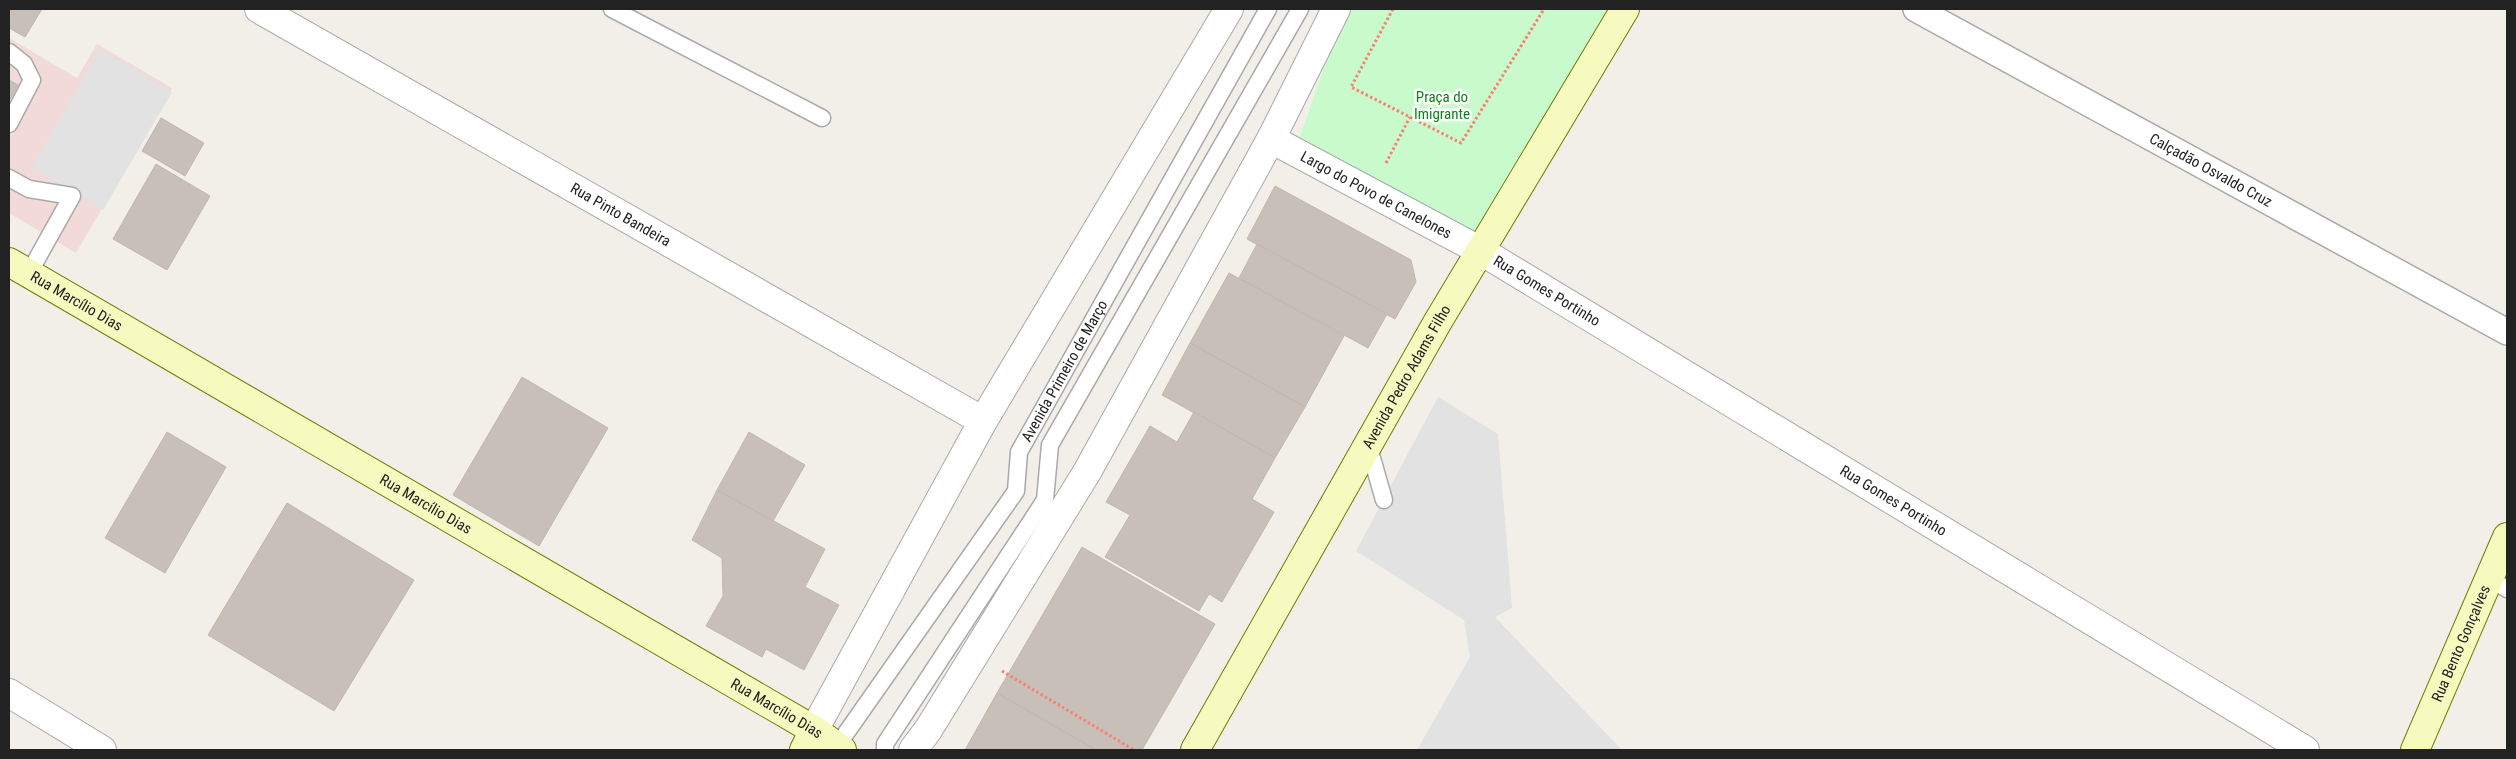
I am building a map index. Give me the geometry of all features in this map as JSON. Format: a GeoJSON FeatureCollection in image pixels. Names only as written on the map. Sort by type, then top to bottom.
{"type":"FeatureCollection","features":[{"type":"Feature","properties":{"kind":"main road","name":"Avenida Pedro Adams Filho"},"geometry":{"type":"LineString","coordinates":[[1195,750],[1437,323],[1625,9]]}},
{"type":"Feature","properties":{"kind":"main road","name":"Rua Marcílio Dias"},"geometry":{"type":"LineString","coordinates":[[19,268],[809,740],[837,749]]}},
{"type":"Feature","properties":{"kind":"main road","name":"Rua Bento Gonçalves"},"geometry":{"type":"LineString","coordinates":[[2414,750],[2498,584],[2507,537]]}},
{"type":"Feature","properties":{"kind":"street","name":"Rua Pinto Bandeira"},"geometry":{"type":"LineString","coordinates":[[259,9],[983,422]]}},
{"type":"Feature","properties":{"kind":"street"},"geometry":{"type":"LineString","coordinates":[[809,740],[983,422],[1229,9]]}},
{"type":"Feature","properties":{"kind":"street"},"geometry":{"type":"LineString","coordinates":[[913,750],[928,730],[1087,472],[1271,139],[1336,9]]}},
{"type":"Feature","properties":{"kind":"street","name":"Calçadão Osvaldo Cruz"},"geometry":{"type":"LineString","coordinates":[[1916,9],[2507,332]]}},
{"type":"Feature","properties":{"kind":"street","name":"Largo do Povo de Canelones"},"geometry":{"type":"LineString","coordinates":[[1271,139],[1481,251]]}},
{"type":"Feature","properties":{"kind":"street","name":"Rua Gomes Portinho"},"geometry":{"type":"LineString","coordinates":[[1481,251],[2305,750]]}},
{"type":"Feature","properties":{"kind":"street"},"geometry":{"type":"LineString","coordinates":[[9,693],[102,750]]}},
{"type":"Feature","properties":{"kind":"lane"},"geometry":{"type":"LineString","coordinates":[[612,9],[822,118]]}},
{"type":"Feature","properties":{"kind":"lane","name":"Avenida Primeiro de Março"},"geometry":{"type":"LineString","coordinates":[[837,749],[1016,491],[1019,452],[1268,9]]}},
{"type":"Feature","properties":{"kind":"lane"},"geometry":{"type":"LineString","coordinates":[[885,750],[885,744],[1045,500],[1050,445],[1300,9]]}},
{"type":"Feature","properties":{"kind":"lane"},"geometry":{"type":"LineString","coordinates":[[9,52],[24,64],[32,80],[9,124]]}},
{"type":"Feature","properties":{"kind":"lane"},"geometry":{"type":"LineString","coordinates":[[9,178],[29,189],[72,196],[19,268]]}},
{"type":"Feature","properties":{"kind":"lane"},"geometry":{"type":"LineString","coordinates":[[1368,444],[1384,500]]}},
{"type":"Feature","properties":{"kind":"path"},"geometry":{"type":"LineString","coordinates":[[1393,9],[1351,87],[1461,143],[1544,9]]}},
{"type":"Feature","properties":{"kind":"path"},"geometry":{"type":"LineString","coordinates":[[1371,192],[1410,116]]}},
{"type":"Feature","properties":{"kind":"path"},"geometry":{"type":"LineString","coordinates":[[975,654],[1134,750]]}},
{"type":"Feature","properties":{"kind":"shaded area"},"geometry":{"type":"Polygon","coordinates":[[[9,38],[77,78],[97,44],[172,88],[76,253],[9,213],[9,38]]]}},
{"type":"Feature","properties":{"kind":"shaded area"},"geometry":{"type":"Polygon","coordinates":[[[100,49],[172,92],[103,210],[31,168],[100,49]]]}},
{"type":"Feature","properties":{"kind":"shaded area"},"geometry":{"type":"Polygon","coordinates":[[[1438,397],[1498,434],[1512,608],[1495,617],[1620,748],[1619,750],[1417,750],[1470,657],[1464,620],[1356,551],[1438,397]]]}},
{"type":"Feature","properties":{"kind":"green space","name":"Praça do Imigrante"},"geometry":{"type":"Polygon","coordinates":[[[1350,9],[1611,9],[1478,236],[1300,137],[1335,35],[1350,9]]]}},
{"type":"Feature","properties":{"kind":"building"},"geometry":{"type":"Polygon","coordinates":[[[9,9],[42,9],[25,37],[9,28],[9,9]]]}},
{"type":"Feature","properties":{"kind":"building"},"geometry":{"type":"Polygon","coordinates":[[[9,80],[18,85],[9,101],[9,80]]]}},
{"type":"Feature","properties":{"kind":"building"},"geometry":{"type":"Polygon","coordinates":[[[161,118],[204,143],[185,176],[142,151],[161,118]]]}},
{"type":"Feature","properties":{"kind":"building"},"geometry":{"type":"Polygon","coordinates":[[[156,164],[210,196],[167,270],[113,239],[156,164]]]}},
{"type":"Feature","properties":{"kind":"building"},"geometry":{"type":"Polygon","coordinates":[[[1275,186],[1411,260],[1416,282],[1395,319],[1247,239],[1275,186]]]}},
{"type":"Feature","properties":{"kind":"building"},"geometry":{"type":"Polygon","coordinates":[[[1257,244],[1387,314],[1368,348],[1239,278],[1257,244]]]}},
{"type":"Feature","properties":{"kind":"building"},"geometry":{"type":"Polygon","coordinates":[[[1229,273],[1344,336],[1305,407],[1190,343],[1229,273]]]}},
{"type":"Feature","properties":{"kind":"building"},"geometry":{"type":"Polygon","coordinates":[[[1190,343],[1305,407],[1275,458],[1162,395],[1190,343]]]}},
{"type":"Feature","properties":{"kind":"building"},"geometry":{"type":"Polygon","coordinates":[[[522,377],[608,428],[539,546],[453,495],[522,377]]]}},
{"type":"Feature","properties":{"kind":"building"},"geometry":{"type":"Polygon","coordinates":[[[1194,412],[1275,458],[1252,499],[1274,512],[1222,602],[1209,594],[1199,611],[1105,557],[1130,515],[1106,502],[1150,426],[1177,442],[1194,412]]]}},
{"type":"Feature","properties":{"kind":"building"},"geometry":{"type":"Polygon","coordinates":[[[167,432],[226,467],[165,573],[105,538],[167,432]]]}},
{"type":"Feature","properties":{"kind":"building"},"geometry":{"type":"Polygon","coordinates":[[[749,432],[805,465],[773,521],[717,490],[749,432]]]}},
{"type":"Feature","properties":{"kind":"building"},"geometry":{"type":"Polygon","coordinates":[[[717,490],[825,549],[805,587],[839,605],[804,670],[766,649],[762,657],[706,626],[723,596],[722,558],[692,540],[717,490]]]}},
{"type":"Feature","properties":{"kind":"building"},"geometry":{"type":"Polygon","coordinates":[[[287,503],[414,580],[334,711],[208,635],[287,503]]]}},
{"type":"Feature","properties":{"kind":"building"},"geometry":{"type":"Polygon","coordinates":[[[1082,547],[1215,624],[1142,750],[1096,750],[997,693],[1082,547]]]}},
{"type":"Feature","properties":{"kind":"building"},"geometry":{"type":"Polygon","coordinates":[[[997,693],[1096,750],[965,750],[997,693]]]}}]}
